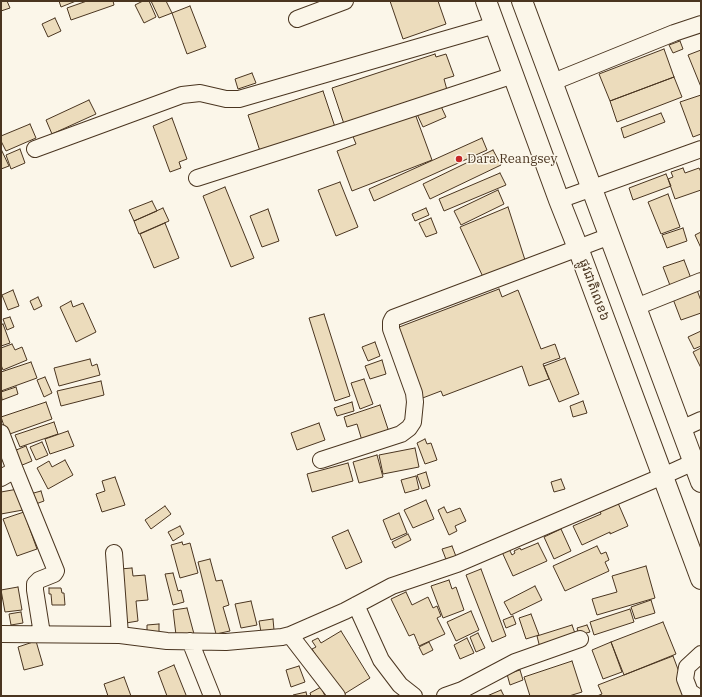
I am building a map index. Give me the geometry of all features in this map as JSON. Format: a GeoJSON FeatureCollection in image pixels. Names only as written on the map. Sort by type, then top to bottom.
{"type":"FeatureCollection","features":[{"type":"Feature","properties":{"kind":"main road","name":"ផ្លូវជាតិលេខ៦"},"geometry":{"type":"LineString","coordinates":[[486,1],[701,579]]}},
{"type":"Feature","properties":{"kind":"main road"},"geometry":{"type":"LineString","coordinates":[[522,1],[701,482]]}},
{"type":"Feature","properties":{"kind":"street"},"geometry":{"type":"LineString","coordinates":[[297,19],[345,1]]}},
{"type":"Feature","properties":{"kind":"street"},"geometry":{"type":"LineString","coordinates":[[553,82],[674,33],[701,24]]}},
{"type":"Feature","properties":{"kind":"street"},"geometry":{"type":"LineString","coordinates":[[34,149],[182,95],[200,93],[226,99],[239,99],[495,25]]}},
{"type":"Feature","properties":{"kind":"street"},"geometry":{"type":"LineString","coordinates":[[197,178],[514,75]]}},
{"type":"Feature","properties":{"kind":"street"},"geometry":{"type":"LineString","coordinates":[[559,200],[701,149]]}},
{"type":"Feature","properties":{"kind":"street"},"geometry":{"type":"LineString","coordinates":[[321,460],[401,434],[409,428],[413,422],[415,413],[414,393],[391,329],[391,322],[393,318],[610,236]]}},
{"type":"Feature","properties":{"kind":"street"},"geometry":{"type":"LineString","coordinates":[[636,307],[701,281]]}},
{"type":"Feature","properties":{"kind":"street"},"geometry":{"type":"LineString","coordinates":[[681,428],[701,420]]}},
{"type":"Feature","properties":{"kind":"street"},"geometry":{"type":"LineString","coordinates":[[1,433],[8,474],[56,571],[54,574],[39,580],[35,584],[42,634]]}},
{"type":"Feature","properties":{"kind":"street"},"geometry":{"type":"LineString","coordinates":[[1,634],[120,635],[167,641],[226,642],[282,637],[290,635],[345,611],[392,586],[457,564],[694,462]]}},
{"type":"Feature","properties":{"kind":"street"},"geometry":{"type":"LineString","coordinates":[[114,553],[120,635]]}},
{"type":"Feature","properties":{"kind":"street"},"geometry":{"type":"LineString","coordinates":[[356,605],[381,660],[400,685],[414,696]]}},
{"type":"Feature","properties":{"kind":"street"},"geometry":{"type":"LineString","coordinates":[[290,635],[337,696]]}},
{"type":"Feature","properties":{"kind":"street"},"geometry":{"type":"LineString","coordinates":[[446,696],[462,690],[515,662],[580,639]]}},
{"type":"Feature","properties":{"kind":"street"},"geometry":{"type":"LineString","coordinates":[[190,641],[212,696]]}},
{"type":"Feature","properties":{"kind":"street"},"geometry":{"type":"LineString","coordinates":[[696,696],[690,692],[685,679],[687,667],[701,654]]}},
{"type":"Feature","properties":{"kind":"building"},"geometry":{"type":"Polygon","coordinates":[[[1,1],[7,1],[10,8],[1,11],[1,1]]]}},
{"type":"Feature","properties":{"kind":"building"},"geometry":{"type":"Polygon","coordinates":[[[59,1],[76,1],[61,7],[59,1]]]}},
{"type":"Feature","properties":{"kind":"building"},"geometry":{"type":"Polygon","coordinates":[[[87,1],[113,1],[114,5],[71,20],[67,8],[87,1]]]}},
{"type":"Feature","properties":{"kind":"building"},"geometry":{"type":"Polygon","coordinates":[[[143,1],[149,1],[156,17],[144,23],[135,5],[143,1]]]}},
{"type":"Feature","properties":{"kind":"building"},"geometry":{"type":"Polygon","coordinates":[[[151,1],[166,1],[172,13],[159,18],[151,1]]]}},
{"type":"Feature","properties":{"kind":"building"},"geometry":{"type":"Polygon","coordinates":[[[390,1],[438,1],[446,24],[403,39],[390,1]]]}},
{"type":"Feature","properties":{"kind":"building"},"geometry":{"type":"Polygon","coordinates":[[[190,6],[206,47],[187,54],[172,13],[190,6]]]}},
{"type":"Feature","properties":{"kind":"building"},"geometry":{"type":"Polygon","coordinates":[[[55,18],[61,31],[48,37],[42,24],[55,18]]]}},
{"type":"Feature","properties":{"kind":"building"},"geometry":{"type":"Polygon","coordinates":[[[680,41],[683,49],[673,53],[669,45],[680,41]]]}},
{"type":"Feature","properties":{"kind":"building"},"geometry":{"type":"Polygon","coordinates":[[[664,49],[674,77],[610,101],[599,74],[664,49]]]}},
{"type":"Feature","properties":{"kind":"building"},"geometry":{"type":"Polygon","coordinates":[[[701,50],[701,87],[688,55],[701,50]]]}},
{"type":"Feature","properties":{"kind":"building"},"geometry":{"type":"Polygon","coordinates":[[[435,54],[436,57],[446,54],[454,76],[444,79],[447,90],[344,124],[332,88],[435,54]]]}},
{"type":"Feature","properties":{"kind":"building"},"geometry":{"type":"Polygon","coordinates":[[[252,73],[256,83],[238,89],[235,79],[252,73]]]}},
{"type":"Feature","properties":{"kind":"building"},"geometry":{"type":"Polygon","coordinates":[[[674,77],[682,97],[617,122],[610,101],[674,77]]]}},
{"type":"Feature","properties":{"kind":"building"},"geometry":{"type":"Polygon","coordinates":[[[323,91],[335,127],[260,151],[248,115],[323,91]]]}},
{"type":"Feature","properties":{"kind":"building"},"geometry":{"type":"Polygon","coordinates":[[[701,95],[701,134],[693,137],[680,102],[701,95]]]}},
{"type":"Feature","properties":{"kind":"building"},"geometry":{"type":"Polygon","coordinates":[[[89,100],[96,114],[52,134],[46,120],[89,100]]]}},
{"type":"Feature","properties":{"kind":"building"},"geometry":{"type":"Polygon","coordinates":[[[439,102],[446,117],[423,127],[416,112],[439,102]]]}},
{"type":"Feature","properties":{"kind":"building"},"geometry":{"type":"Polygon","coordinates":[[[414,111],[432,160],[352,191],[337,151],[356,144],[352,134],[414,111]]]}},
{"type":"Feature","properties":{"kind":"building"},"geometry":{"type":"Polygon","coordinates":[[[661,113],[665,122],[624,138],[621,128],[661,113]]]}},
{"type":"Feature","properties":{"kind":"building"},"geometry":{"type":"Polygon","coordinates":[[[172,118],[187,159],[179,162],[181,168],[170,172],[153,126],[172,118]]]}},
{"type":"Feature","properties":{"kind":"building"},"geometry":{"type":"Polygon","coordinates":[[[30,124],[36,138],[6,151],[1,141],[1,136],[30,124]]]}},
{"type":"Feature","properties":{"kind":"building"},"geometry":{"type":"Polygon","coordinates":[[[482,138],[487,150],[374,201],[369,189],[482,138]]]}},
{"type":"Feature","properties":{"kind":"building"},"geometry":{"type":"Polygon","coordinates":[[[1,149],[9,166],[1,169],[1,149]]]}},
{"type":"Feature","properties":{"kind":"building"},"geometry":{"type":"Polygon","coordinates":[[[20,149],[25,163],[11,169],[6,155],[20,149]]]}},
{"type":"Feature","properties":{"kind":"building"},"geometry":{"type":"Polygon","coordinates":[[[493,150],[501,165],[430,199],[423,184],[493,150]]]}},
{"type":"Feature","properties":{"kind":"building"},"geometry":{"type":"Polygon","coordinates":[[[683,168],[685,173],[699,168],[701,172],[701,190],[675,199],[668,179],[673,177],[671,172],[683,168]]]}},
{"type":"Feature","properties":{"kind":"building"},"geometry":{"type":"Polygon","coordinates":[[[500,173],[506,185],[444,211],[439,199],[500,173]]]}},
{"type":"Feature","properties":{"kind":"building"},"geometry":{"type":"Polygon","coordinates":[[[666,174],[671,186],[633,200],[629,188],[666,174]]]}},
{"type":"Feature","properties":{"kind":"building"},"geometry":{"type":"Polygon","coordinates":[[[340,182],[358,227],[336,236],[318,190],[340,182]]]}},
{"type":"Feature","properties":{"kind":"building"},"geometry":{"type":"Polygon","coordinates":[[[225,187],[254,258],[231,267],[203,196],[225,187]]]}},
{"type":"Feature","properties":{"kind":"building"},"geometry":{"type":"Polygon","coordinates":[[[498,190],[504,204],[461,225],[454,211],[498,190]]]}},
{"type":"Feature","properties":{"kind":"building"},"geometry":{"type":"Polygon","coordinates":[[[668,194],[680,227],[661,234],[648,202],[668,194]]]}},
{"type":"Feature","properties":{"kind":"building"},"geometry":{"type":"Polygon","coordinates":[[[152,201],[157,211],[134,221],[129,210],[152,201]]]}},
{"type":"Feature","properties":{"kind":"building"},"geometry":{"type":"Polygon","coordinates":[[[508,207],[525,260],[483,277],[460,227],[508,207]]]}},
{"type":"Feature","properties":{"kind":"building"},"geometry":{"type":"Polygon","coordinates":[[[163,208],[169,221],[139,234],[134,221],[163,208]]]}},
{"type":"Feature","properties":{"kind":"building"},"geometry":{"type":"Polygon","coordinates":[[[426,208],[429,215],[415,221],[412,214],[426,208]]]}},
{"type":"Feature","properties":{"kind":"building"},"geometry":{"type":"Polygon","coordinates":[[[268,209],[279,241],[262,247],[250,216],[268,209]]]}},
{"type":"Feature","properties":{"kind":"building"},"geometry":{"type":"Polygon","coordinates":[[[431,218],[437,233],[426,237],[419,223],[431,218]]]}},
{"type":"Feature","properties":{"kind":"building"},"geometry":{"type":"Polygon","coordinates":[[[165,223],[179,258],[154,268],[140,234],[165,223]]]}},
{"type":"Feature","properties":{"kind":"building"},"geometry":{"type":"Polygon","coordinates":[[[683,228],[687,241],[667,248],[662,235],[683,228]]]}},
{"type":"Feature","properties":{"kind":"building"},"geometry":{"type":"Polygon","coordinates":[[[701,232],[701,248],[695,235],[701,232]]]}},
{"type":"Feature","properties":{"kind":"building"},"geometry":{"type":"Polygon","coordinates":[[[684,260],[692,281],[671,288],[663,267],[684,260]]]}},
{"type":"Feature","properties":{"kind":"building"},"geometry":{"type":"Polygon","coordinates":[[[499,289],[502,297],[518,290],[541,349],[555,344],[560,358],[543,364],[549,379],[529,386],[522,366],[443,396],[441,391],[420,399],[394,329],[499,289]]]}},
{"type":"Feature","properties":{"kind":"building"},"geometry":{"type":"Polygon","coordinates":[[[13,290],[19,306],[8,310],[2,295],[13,290]]]}},
{"type":"Feature","properties":{"kind":"building"},"geometry":{"type":"Polygon","coordinates":[[[697,290],[701,301],[701,313],[681,320],[673,299],[697,290]]]}},
{"type":"Feature","properties":{"kind":"building"},"geometry":{"type":"Polygon","coordinates":[[[38,297],[42,306],[34,310],[30,301],[38,297]]]}},
{"type":"Feature","properties":{"kind":"building"},"geometry":{"type":"Polygon","coordinates":[[[71,301],[73,307],[83,303],[96,332],[76,342],[60,307],[71,301]]]}},
{"type":"Feature","properties":{"kind":"building"},"geometry":{"type":"Polygon","coordinates":[[[324,314],[350,396],[335,401],[309,318],[324,314]]]}},
{"type":"Feature","properties":{"kind":"building"},"geometry":{"type":"Polygon","coordinates":[[[10,317],[14,327],[7,330],[3,319],[10,317]]]}},
{"type":"Feature","properties":{"kind":"building"},"geometry":{"type":"Polygon","coordinates":[[[3,324],[10,343],[1,346],[1,325],[3,324]]]}},
{"type":"Feature","properties":{"kind":"building"},"geometry":{"type":"Polygon","coordinates":[[[701,331],[701,346],[694,349],[688,337],[701,331]]]}},
{"type":"Feature","properties":{"kind":"building"},"geometry":{"type":"Polygon","coordinates":[[[375,342],[380,356],[368,361],[362,347],[375,342]]]}},
{"type":"Feature","properties":{"kind":"building"},"geometry":{"type":"Polygon","coordinates":[[[12,344],[15,350],[22,347],[27,360],[3,370],[1,365],[1,348],[12,344]]]}},
{"type":"Feature","properties":{"kind":"building"},"geometry":{"type":"Polygon","coordinates":[[[701,348],[701,368],[693,352],[701,348]]]}},
{"type":"Feature","properties":{"kind":"building"},"geometry":{"type":"Polygon","coordinates":[[[565,358],[579,394],[559,402],[544,366],[565,358]]]}},
{"type":"Feature","properties":{"kind":"building"},"geometry":{"type":"Polygon","coordinates":[[[90,359],[92,366],[97,364],[100,375],[59,386],[54,368],[90,359]]]}},
{"type":"Feature","properties":{"kind":"building"},"geometry":{"type":"Polygon","coordinates":[[[382,360],[386,374],[370,379],[365,366],[382,360]]]}},
{"type":"Feature","properties":{"kind":"building"},"geometry":{"type":"Polygon","coordinates":[[[31,362],[37,378],[1,391],[1,372],[31,362]]]}},
{"type":"Feature","properties":{"kind":"building"},"geometry":{"type":"Polygon","coordinates":[[[45,377],[52,393],[44,397],[37,380],[45,377]]]}},
{"type":"Feature","properties":{"kind":"building"},"geometry":{"type":"Polygon","coordinates":[[[364,379],[373,404],[360,409],[351,383],[364,379]]]}},
{"type":"Feature","properties":{"kind":"building"},"geometry":{"type":"Polygon","coordinates":[[[101,381],[104,395],[61,406],[57,391],[101,381]]]}},
{"type":"Feature","properties":{"kind":"building"},"geometry":{"type":"Polygon","coordinates":[[[16,387],[18,394],[2,400],[1,392],[16,387]]]}},
{"type":"Feature","properties":{"kind":"building"},"geometry":{"type":"Polygon","coordinates":[[[583,401],[587,413],[573,417],[570,406],[583,401]]]}},
{"type":"Feature","properties":{"kind":"building"},"geometry":{"type":"Polygon","coordinates":[[[46,402],[52,419],[7,435],[1,417],[46,402]]]}},
{"type":"Feature","properties":{"kind":"building"},"geometry":{"type":"Polygon","coordinates":[[[352,402],[354,411],[337,416],[334,408],[352,402]]]}},
{"type":"Feature","properties":{"kind":"building"},"geometry":{"type":"Polygon","coordinates":[[[380,405],[390,435],[363,444],[357,424],[347,427],[344,417],[380,405]]]}},
{"type":"Feature","properties":{"kind":"building"},"geometry":{"type":"Polygon","coordinates":[[[54,422],[58,434],[20,447],[15,435],[54,422]]]}},
{"type":"Feature","properties":{"kind":"building"},"geometry":{"type":"Polygon","coordinates":[[[319,423],[325,440],[297,450],[291,433],[319,423]]]}},
{"type":"Feature","properties":{"kind":"building"},"geometry":{"type":"Polygon","coordinates":[[[68,431],[74,446],[50,454],[45,439],[68,431]]]}},
{"type":"Feature","properties":{"kind":"building"},"geometry":{"type":"Polygon","coordinates":[[[425,439],[427,444],[431,443],[437,460],[425,464],[417,443],[425,439]]]}},
{"type":"Feature","properties":{"kind":"building"},"geometry":{"type":"Polygon","coordinates":[[[42,442],[48,455],[36,460],[30,447],[42,442]]]}},
{"type":"Feature","properties":{"kind":"building"},"geometry":{"type":"Polygon","coordinates":[[[26,446],[32,461],[15,468],[9,453],[26,446]]]}},
{"type":"Feature","properties":{"kind":"building"},"geometry":{"type":"Polygon","coordinates":[[[415,448],[419,467],[383,474],[379,455],[415,448]]]}},
{"type":"Feature","properties":{"kind":"building"},"geometry":{"type":"Polygon","coordinates":[[[377,455],[383,477],[359,483],[353,462],[377,455]]]}},
{"type":"Feature","properties":{"kind":"building"},"geometry":{"type":"Polygon","coordinates":[[[65,460],[73,475],[48,489],[37,468],[49,461],[52,467],[65,460]]]}},
{"type":"Feature","properties":{"kind":"building"},"geometry":{"type":"Polygon","coordinates":[[[348,463],[353,481],[312,492],[307,474],[348,463]]]}},
{"type":"Feature","properties":{"kind":"building"},"geometry":{"type":"Polygon","coordinates":[[[426,472],[430,486],[422,489],[417,475],[426,472]]]}},
{"type":"Feature","properties":{"kind":"building"},"geometry":{"type":"Polygon","coordinates":[[[416,476],[419,489],[405,493],[401,480],[416,476]]]}},
{"type":"Feature","properties":{"kind":"building"},"geometry":{"type":"Polygon","coordinates":[[[115,477],[125,505],[102,512],[96,494],[105,491],[102,481],[115,477]]]}},
{"type":"Feature","properties":{"kind":"building"},"geometry":{"type":"Polygon","coordinates":[[[561,479],[565,489],[554,492],[551,482],[561,479]]]}},
{"type":"Feature","properties":{"kind":"building"},"geometry":{"type":"Polygon","coordinates":[[[18,489],[23,510],[1,514],[1,492],[18,489]]]}},
{"type":"Feature","properties":{"kind":"building"},"geometry":{"type":"Polygon","coordinates":[[[41,491],[44,501],[33,505],[30,494],[41,491]]]}},
{"type":"Feature","properties":{"kind":"building"},"geometry":{"type":"Polygon","coordinates":[[[426,500],[434,519],[413,528],[404,510],[426,500]]]}},
{"type":"Feature","properties":{"kind":"building"},"geometry":{"type":"Polygon","coordinates":[[[618,503],[628,526],[610,534],[610,532],[582,545],[573,526],[601,514],[600,511],[618,503]]]}},
{"type":"Feature","properties":{"kind":"building"},"geometry":{"type":"Polygon","coordinates":[[[165,506],[171,514],[151,529],[145,520],[165,506]]]}},
{"type":"Feature","properties":{"kind":"building"},"geometry":{"type":"Polygon","coordinates":[[[444,507],[447,513],[460,508],[466,521],[455,526],[457,531],[449,535],[438,510],[444,507]]]}},
{"type":"Feature","properties":{"kind":"building"},"geometry":{"type":"Polygon","coordinates":[[[27,511],[31,523],[28,524],[37,549],[17,556],[3,519],[27,511]]]}},
{"type":"Feature","properties":{"kind":"building"},"geometry":{"type":"Polygon","coordinates":[[[399,513],[407,533],[391,540],[383,520],[399,513]]]}},
{"type":"Feature","properties":{"kind":"building"},"geometry":{"type":"Polygon","coordinates":[[[180,526],[184,534],[173,541],[168,532],[180,526]]]}},
{"type":"Feature","properties":{"kind":"building"},"geometry":{"type":"Polygon","coordinates":[[[561,529],[571,551],[554,559],[544,537],[561,529]]]}},
{"type":"Feature","properties":{"kind":"building"},"geometry":{"type":"Polygon","coordinates":[[[348,530],[362,562],[346,569],[332,537],[348,530]]]}},
{"type":"Feature","properties":{"kind":"building"},"geometry":{"type":"Polygon","coordinates":[[[408,534],[411,540],[395,548],[392,542],[408,534]]]}},
{"type":"Feature","properties":{"kind":"building"},"geometry":{"type":"Polygon","coordinates":[[[182,542],[183,545],[190,543],[198,573],[180,578],[171,545],[182,542]]]}},
{"type":"Feature","properties":{"kind":"building"},"geometry":{"type":"Polygon","coordinates":[[[538,543],[547,561],[513,576],[502,552],[509,549],[512,555],[515,553],[514,551],[520,548],[521,550],[538,543]]]}},
{"type":"Feature","properties":{"kind":"building"},"geometry":{"type":"Polygon","coordinates":[[[452,546],[457,559],[447,562],[442,549],[452,546]]]}},
{"type":"Feature","properties":{"kind":"building"},"geometry":{"type":"Polygon","coordinates":[[[597,546],[601,554],[606,552],[609,560],[605,562],[609,571],[565,591],[553,566],[597,546]]]}},
{"type":"Feature","properties":{"kind":"building"},"geometry":{"type":"Polygon","coordinates":[[[210,559],[216,581],[222,580],[229,605],[223,607],[230,631],[216,634],[198,562],[210,559]]]}},
{"type":"Feature","properties":{"kind":"building"},"geometry":{"type":"Polygon","coordinates":[[[646,566],[655,598],[597,615],[592,599],[617,592],[612,576],[646,566]]]}},
{"type":"Feature","properties":{"kind":"building"},"geometry":{"type":"Polygon","coordinates":[[[132,568],[133,576],[145,575],[148,600],[136,601],[138,621],[126,623],[120,569],[132,568]]]}},
{"type":"Feature","properties":{"kind":"building"},"geometry":{"type":"Polygon","coordinates":[[[481,569],[506,636],[492,642],[466,575],[481,569]]]}},
{"type":"Feature","properties":{"kind":"building"},"geometry":{"type":"Polygon","coordinates":[[[173,573],[178,591],[181,590],[184,602],[173,605],[165,574],[173,573]]]}},
{"type":"Feature","properties":{"kind":"building"},"geometry":{"type":"Polygon","coordinates":[[[449,580],[452,589],[456,587],[464,610],[443,618],[431,586],[449,580]]]}},
{"type":"Feature","properties":{"kind":"building"},"geometry":{"type":"Polygon","coordinates":[[[535,586],[542,600],[511,615],[504,602],[535,586]]]}},
{"type":"Feature","properties":{"kind":"building"},"geometry":{"type":"Polygon","coordinates":[[[18,587],[22,610],[5,612],[1,590],[18,587]]]}},
{"type":"Feature","properties":{"kind":"building"},"geometry":{"type":"Polygon","coordinates":[[[49,588],[61,588],[62,593],[64,593],[65,605],[52,605],[49,588]]]}},
{"type":"Feature","properties":{"kind":"building"},"geometry":{"type":"Polygon","coordinates":[[[406,592],[412,605],[428,597],[433,608],[437,606],[441,616],[437,618],[445,634],[419,646],[414,634],[409,636],[391,599],[406,592]]]}},
{"type":"Feature","properties":{"kind":"building"},"geometry":{"type":"Polygon","coordinates":[[[651,600],[655,613],[635,619],[631,607],[651,600]]]}},
{"type":"Feature","properties":{"kind":"building"},"geometry":{"type":"Polygon","coordinates":[[[251,601],[257,625],[241,628],[235,604],[251,601]]]}},
{"type":"Feature","properties":{"kind":"building"},"geometry":{"type":"Polygon","coordinates":[[[187,608],[194,634],[176,635],[173,610],[187,608]]]}},
{"type":"Feature","properties":{"kind":"building"},"geometry":{"type":"Polygon","coordinates":[[[630,609],[634,622],[594,635],[590,622],[630,609]]]}},
{"type":"Feature","properties":{"kind":"building"},"geometry":{"type":"Polygon","coordinates":[[[471,611],[479,630],[456,641],[447,622],[471,611]]]}},
{"type":"Feature","properties":{"kind":"building"},"geometry":{"type":"Polygon","coordinates":[[[21,612],[23,623],[11,625],[9,614],[21,612]]]}},
{"type":"Feature","properties":{"kind":"building"},"geometry":{"type":"Polygon","coordinates":[[[531,614],[539,635],[526,639],[519,618],[531,614]]]}},
{"type":"Feature","properties":{"kind":"building"},"geometry":{"type":"Polygon","coordinates":[[[513,616],[516,624],[506,628],[503,620],[513,616]]]}},
{"type":"Feature","properties":{"kind":"building"},"geometry":{"type":"Polygon","coordinates":[[[273,619],[274,630],[261,632],[259,621],[273,619]]]}},
{"type":"Feature","properties":{"kind":"building"},"geometry":{"type":"Polygon","coordinates":[[[663,622],[676,654],[624,675],[611,642],[663,622]]]}},
{"type":"Feature","properties":{"kind":"building"},"geometry":{"type":"Polygon","coordinates":[[[159,624],[159,635],[147,635],[147,625],[159,624]]]}},
{"type":"Feature","properties":{"kind":"building"},"geometry":{"type":"Polygon","coordinates":[[[572,625],[576,636],[540,648],[537,636],[572,625]]]}},
{"type":"Feature","properties":{"kind":"building"},"geometry":{"type":"Polygon","coordinates":[[[587,625],[590,632],[579,635],[577,628],[587,625]]]}},
{"type":"Feature","properties":{"kind":"building"},"geometry":{"type":"Polygon","coordinates":[[[341,631],[370,678],[341,696],[312,649],[316,647],[312,641],[318,638],[321,643],[341,631]]]}},
{"type":"Feature","properties":{"kind":"building"},"geometry":{"type":"Polygon","coordinates":[[[478,633],[485,648],[476,652],[470,637],[478,633]]]}},
{"type":"Feature","properties":{"kind":"building"},"geometry":{"type":"Polygon","coordinates":[[[467,638],[474,653],[460,659],[454,645],[467,638]]]}},
{"type":"Feature","properties":{"kind":"building"},"geometry":{"type":"Polygon","coordinates":[[[36,641],[43,665],[24,670],[18,647],[36,641]]]}},
{"type":"Feature","properties":{"kind":"building"},"geometry":{"type":"Polygon","coordinates":[[[429,642],[433,650],[423,655],[419,647],[429,642]]]}},
{"type":"Feature","properties":{"kind":"building"},"geometry":{"type":"Polygon","coordinates":[[[611,642],[622,672],[603,679],[592,650],[611,642]]]}},
{"type":"Feature","properties":{"kind":"building"},"geometry":{"type":"Polygon","coordinates":[[[673,656],[688,696],[597,696],[602,694],[598,685],[673,656]]]}},
{"type":"Feature","properties":{"kind":"building"},"geometry":{"type":"Polygon","coordinates":[[[572,661],[582,692],[569,696],[530,696],[524,677],[572,661]]]}},
{"type":"Feature","properties":{"kind":"building"},"geometry":{"type":"Polygon","coordinates":[[[174,665],[186,695],[185,696],[167,696],[158,672],[174,665]]]}},
{"type":"Feature","properties":{"kind":"building"},"geometry":{"type":"Polygon","coordinates":[[[299,666],[305,682],[291,687],[286,670],[299,666]]]}},
{"type":"Feature","properties":{"kind":"building"},"geometry":{"type":"Polygon","coordinates":[[[520,670],[523,680],[510,685],[507,674],[520,670]]]}},
{"type":"Feature","properties":{"kind":"building"},"geometry":{"type":"Polygon","coordinates":[[[124,677],[131,696],[108,696],[104,684],[124,677]]]}},
{"type":"Feature","properties":{"kind":"building"},"geometry":{"type":"Polygon","coordinates":[[[321,687],[325,696],[311,696],[310,693],[321,687]]]}},
{"type":"Feature","properties":{"kind":"building"},"geometry":{"type":"Polygon","coordinates":[[[501,690],[504,696],[487,696],[501,690]]]}},
{"type":"Feature","properties":{"kind":"building"},"geometry":{"type":"Polygon","coordinates":[[[306,692],[307,696],[293,696],[293,695],[306,692]]]}},
{"type":"Feature","properties":{"kind":"place","name":"Dara Reangsey"},"geometry":{"type":"Point","coordinates":[459,159]}}]}
